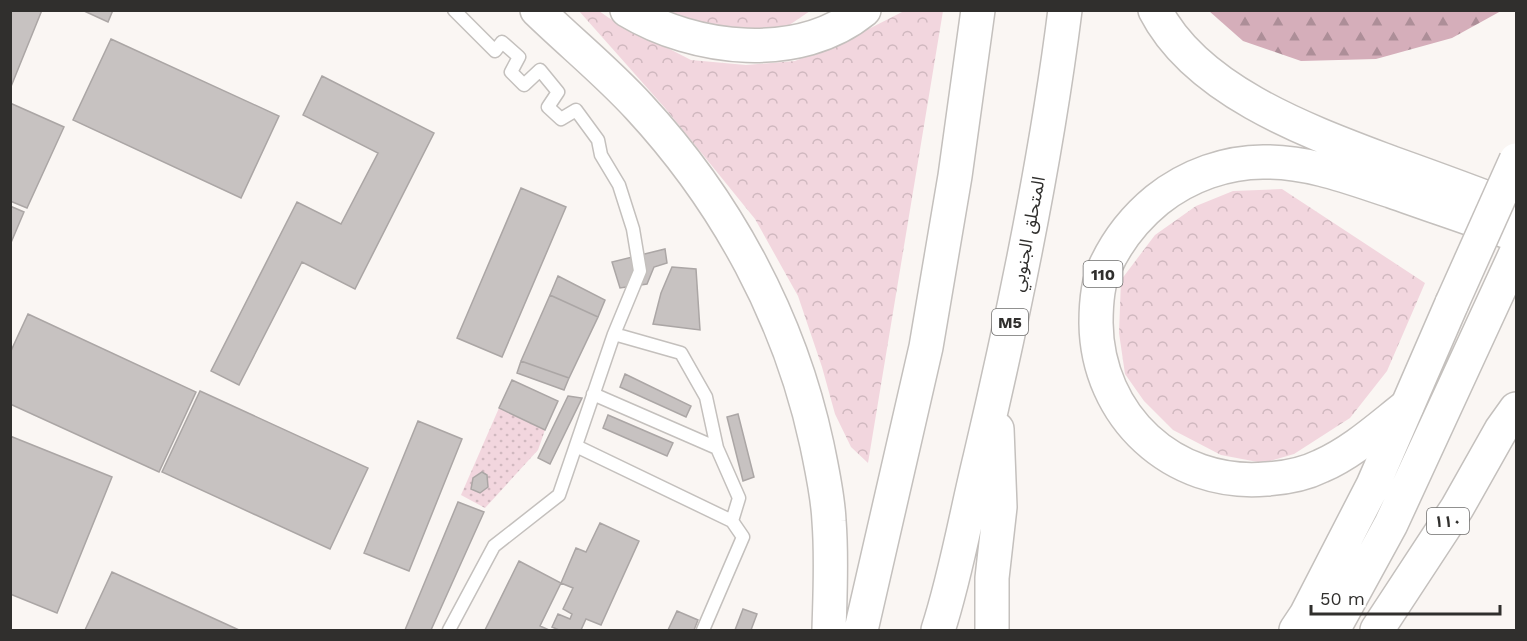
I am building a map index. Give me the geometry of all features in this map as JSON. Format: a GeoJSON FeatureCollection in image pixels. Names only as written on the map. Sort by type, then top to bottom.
{"type":"FeatureCollection","features":[{"type":"Feature","properties":{"kind":"main road"},"geometry":{"type":"LineString","coordinates":[[537,10],[639,106],[668,141],[722,214],[766,295],[800,382],[823,474],[829,520],[829,630]]}},
{"type":"Feature","properties":{"kind":"main road"},"geometry":{"type":"LineString","coordinates":[[627,10],[645,21],[687,37],[721,44],[747,45],[773,44],[817,35],[850,22],[864,10]]}},
{"type":"Feature","properties":{"kind":"main road"},"geometry":{"type":"LineString","coordinates":[[861,630],[926,347],[956,176],[978,10]]}},
{"type":"Feature","properties":{"kind":"main road","name":"المتحلق الجنوبي"},"geometry":{"type":"LineString","coordinates":[[938,630],[994,400],[1037,192],[1057,77],[1065,10]]}},
{"type":"Feature","properties":{"kind":"main road"},"geometry":{"type":"LineString","coordinates":[[1155,10],[1172,37],[1204,70],[1269,111],[1352,148],[1516,209]]}},
{"type":"Feature","properties":{"kind":"main road"},"geometry":{"type":"LineString","coordinates":[[1296,630],[1306,615],[1373,484],[1516,160]]}},
{"type":"Feature","properties":{"kind":"main road","name":"110"},"geometry":{"type":"LineString","coordinates":[[1407,406],[1354,447],[1321,467],[1284,478],[1247,481],[1210,475],[1176,461],[1146,440],[1122,412],[1105,379],[1096,343],[1096,306],[1104,269],[1120,239],[1142,212],[1169,191],[1199,175],[1232,165],[1266,162],[1300,165],[1340,174],[1516,235]]}},
{"type":"Feature","properties":{"kind":"main road"},"geometry":{"type":"LineString","coordinates":[[1333,630],[1390,524],[1516,253]]}},
{"type":"Feature","properties":{"kind":"main road"},"geometry":{"type":"LineString","coordinates":[[992,630],[992,578],[1000,507],[998,435],[994,400]]}},
{"type":"Feature","properties":{"kind":"main road","name":"١١٠"},"geometry":{"type":"LineString","coordinates":[[1377,630],[1457,508],[1501,430],[1516,410]]}},
{"type":"Feature","properties":{"kind":"lane"},"geometry":{"type":"LineString","coordinates":[[449,630],[494,546],[559,495],[614,334],[640,271],[633,229],[619,185],[601,156],[598,140],[576,110],[561,119],[548,106],[558,92],[540,70],[524,85],[511,72],[519,57],[502,42],[495,51],[454,10]]}},
{"type":"Feature","properties":{"kind":"lane"},"geometry":{"type":"LineString","coordinates":[[614,334],[681,354],[706,397],[717,448],[739,498],[732,521]]}},
{"type":"Feature","properties":{"kind":"lane"},"geometry":{"type":"LineString","coordinates":[[593,394],[717,448]]}},
{"type":"Feature","properties":{"kind":"lane"},"geometry":{"type":"LineString","coordinates":[[576,446],[732,521],[743,537],[704,630]]}},
{"type":"Feature","properties":{"kind":"green space"},"geometry":{"type":"Polygon","coordinates":[[[579,11],[599,11],[691,60],[746,65],[795,61],[847,40],[904,11],[943,11],[868,463],[851,447],[835,414],[798,296],[755,219],[665,108],[579,11]]]}},
{"type":"Feature","properties":{"kind":"green space"},"geometry":{"type":"Polygon","coordinates":[[[664,11],[810,11],[779,32],[677,21],[664,11]]]}},
{"type":"Feature","properties":{"kind":"green space"},"geometry":{"type":"Polygon","coordinates":[[[1209,11],[1501,11],[1452,38],[1376,59],[1301,61],[1243,41],[1209,11]]]}},
{"type":"Feature","properties":{"kind":"green space"},"geometry":{"type":"Polygon","coordinates":[[[1282,189],[1425,283],[1387,371],[1350,418],[1294,454],[1263,463],[1221,455],[1173,430],[1144,401],[1125,374],[1119,333],[1121,280],[1155,235],[1196,206],[1233,191],[1282,189]]]}},
{"type":"Feature","properties":{"kind":"green space"},"geometry":{"type":"Polygon","coordinates":[[[499,408],[545,430],[538,450],[485,508],[461,495],[499,408]]]}},
{"type":"Feature","properties":{"kind":"building"},"geometry":{"type":"Polygon","coordinates":[[[10,10],[42,10],[10,89],[10,10]]]}},
{"type":"Feature","properties":{"kind":"building"},"geometry":{"type":"Polygon","coordinates":[[[82,10],[113,10],[108,22],[82,10]]]}},
{"type":"Feature","properties":{"kind":"building"},"geometry":{"type":"Polygon","coordinates":[[[111,39],[279,116],[241,198],[73,120],[111,39]]]}},
{"type":"Feature","properties":{"kind":"building"},"geometry":{"type":"Polygon","coordinates":[[[322,76],[434,133],[355,289],[302,262],[239,385],[211,371],[297,202],[341,224],[378,153],[303,115],[322,76]]]}},
{"type":"Feature","properties":{"kind":"building"},"geometry":{"type":"Polygon","coordinates":[[[10,103],[64,127],[27,208],[10,201],[10,103]]]}},
{"type":"Feature","properties":{"kind":"building"},"geometry":{"type":"Polygon","coordinates":[[[521,188],[566,207],[502,357],[457,338],[521,188]]]}},
{"type":"Feature","properties":{"kind":"building"},"geometry":{"type":"Polygon","coordinates":[[[10,206],[24,212],[10,245],[10,206]]]}},
{"type":"Feature","properties":{"kind":"building"},"geometry":{"type":"Polygon","coordinates":[[[665,249],[667,263],[654,267],[647,284],[620,288],[612,262],[665,249]]]}},
{"type":"Feature","properties":{"kind":"building"},"geometry":{"type":"Polygon","coordinates":[[[672,267],[696,269],[700,330],[653,324],[661,293],[672,267]]]}},
{"type":"Feature","properties":{"kind":"building"},"geometry":{"type":"Polygon","coordinates":[[[558,276],[605,300],[598,317],[550,295],[558,276]]]}},
{"type":"Feature","properties":{"kind":"building"},"geometry":{"type":"Polygon","coordinates":[[[550,295],[598,317],[569,378],[521,361],[550,295]]]}},
{"type":"Feature","properties":{"kind":"building"},"geometry":{"type":"Polygon","coordinates":[[[28,314],[196,392],[159,472],[10,404],[10,353],[28,314]]]}},
{"type":"Feature","properties":{"kind":"building"},"geometry":{"type":"Polygon","coordinates":[[[521,361],[569,378],[564,390],[517,373],[521,361]]]}},
{"type":"Feature","properties":{"kind":"building"},"geometry":{"type":"Polygon","coordinates":[[[625,374],[691,406],[686,417],[620,387],[625,374]]]}},
{"type":"Feature","properties":{"kind":"building"},"geometry":{"type":"Polygon","coordinates":[[[512,380],[558,401],[545,430],[499,408],[512,380]]]}},
{"type":"Feature","properties":{"kind":"building"},"geometry":{"type":"Polygon","coordinates":[[[200,391],[368,468],[330,549],[162,472],[200,391]]]}},
{"type":"Feature","properties":{"kind":"building"},"geometry":{"type":"Polygon","coordinates":[[[568,396],[582,398],[550,464],[538,458],[568,396]]]}},
{"type":"Feature","properties":{"kind":"building"},"geometry":{"type":"Polygon","coordinates":[[[738,414],[754,477],[743,481],[727,417],[738,414]]]}},
{"type":"Feature","properties":{"kind":"building"},"geometry":{"type":"Polygon","coordinates":[[[608,415],[673,443],[667,456],[603,428],[608,415]]]}},
{"type":"Feature","properties":{"kind":"building"},"geometry":{"type":"Polygon","coordinates":[[[418,421],[462,439],[409,571],[364,553],[418,421]]]}},
{"type":"Feature","properties":{"kind":"building"},"geometry":{"type":"Polygon","coordinates":[[[10,436],[112,477],[57,613],[10,594],[10,436]]]}},
{"type":"Feature","properties":{"kind":"building"},"geometry":{"type":"Polygon","coordinates":[[[482,472],[487,475],[488,487],[480,493],[471,489],[473,478],[482,472]]]}},
{"type":"Feature","properties":{"kind":"building"},"geometry":{"type":"Polygon","coordinates":[[[458,502],[484,512],[431,630],[405,630],[458,502]]]}},
{"type":"Feature","properties":{"kind":"building"},"geometry":{"type":"Polygon","coordinates":[[[600,523],[639,541],[601,625],[586,619],[581,630],[559,630],[552,627],[558,614],[570,619],[572,614],[563,609],[573,588],[561,583],[576,548],[586,552],[600,523]]]}},
{"type":"Feature","properties":{"kind":"building"},"geometry":{"type":"Polygon","coordinates":[[[519,561],[561,583],[540,626],[549,630],[485,630],[519,561]]]}},
{"type":"Feature","properties":{"kind":"building"},"geometry":{"type":"Polygon","coordinates":[[[112,572],[239,630],[85,630],[112,572]]]}},
{"type":"Feature","properties":{"kind":"building"},"geometry":{"type":"Polygon","coordinates":[[[743,609],[757,614],[751,630],[735,630],[743,609]]]}},
{"type":"Feature","properties":{"kind":"building"},"geometry":{"type":"Polygon","coordinates":[[[677,611],[698,620],[694,630],[668,630],[677,611]]]}}]}
